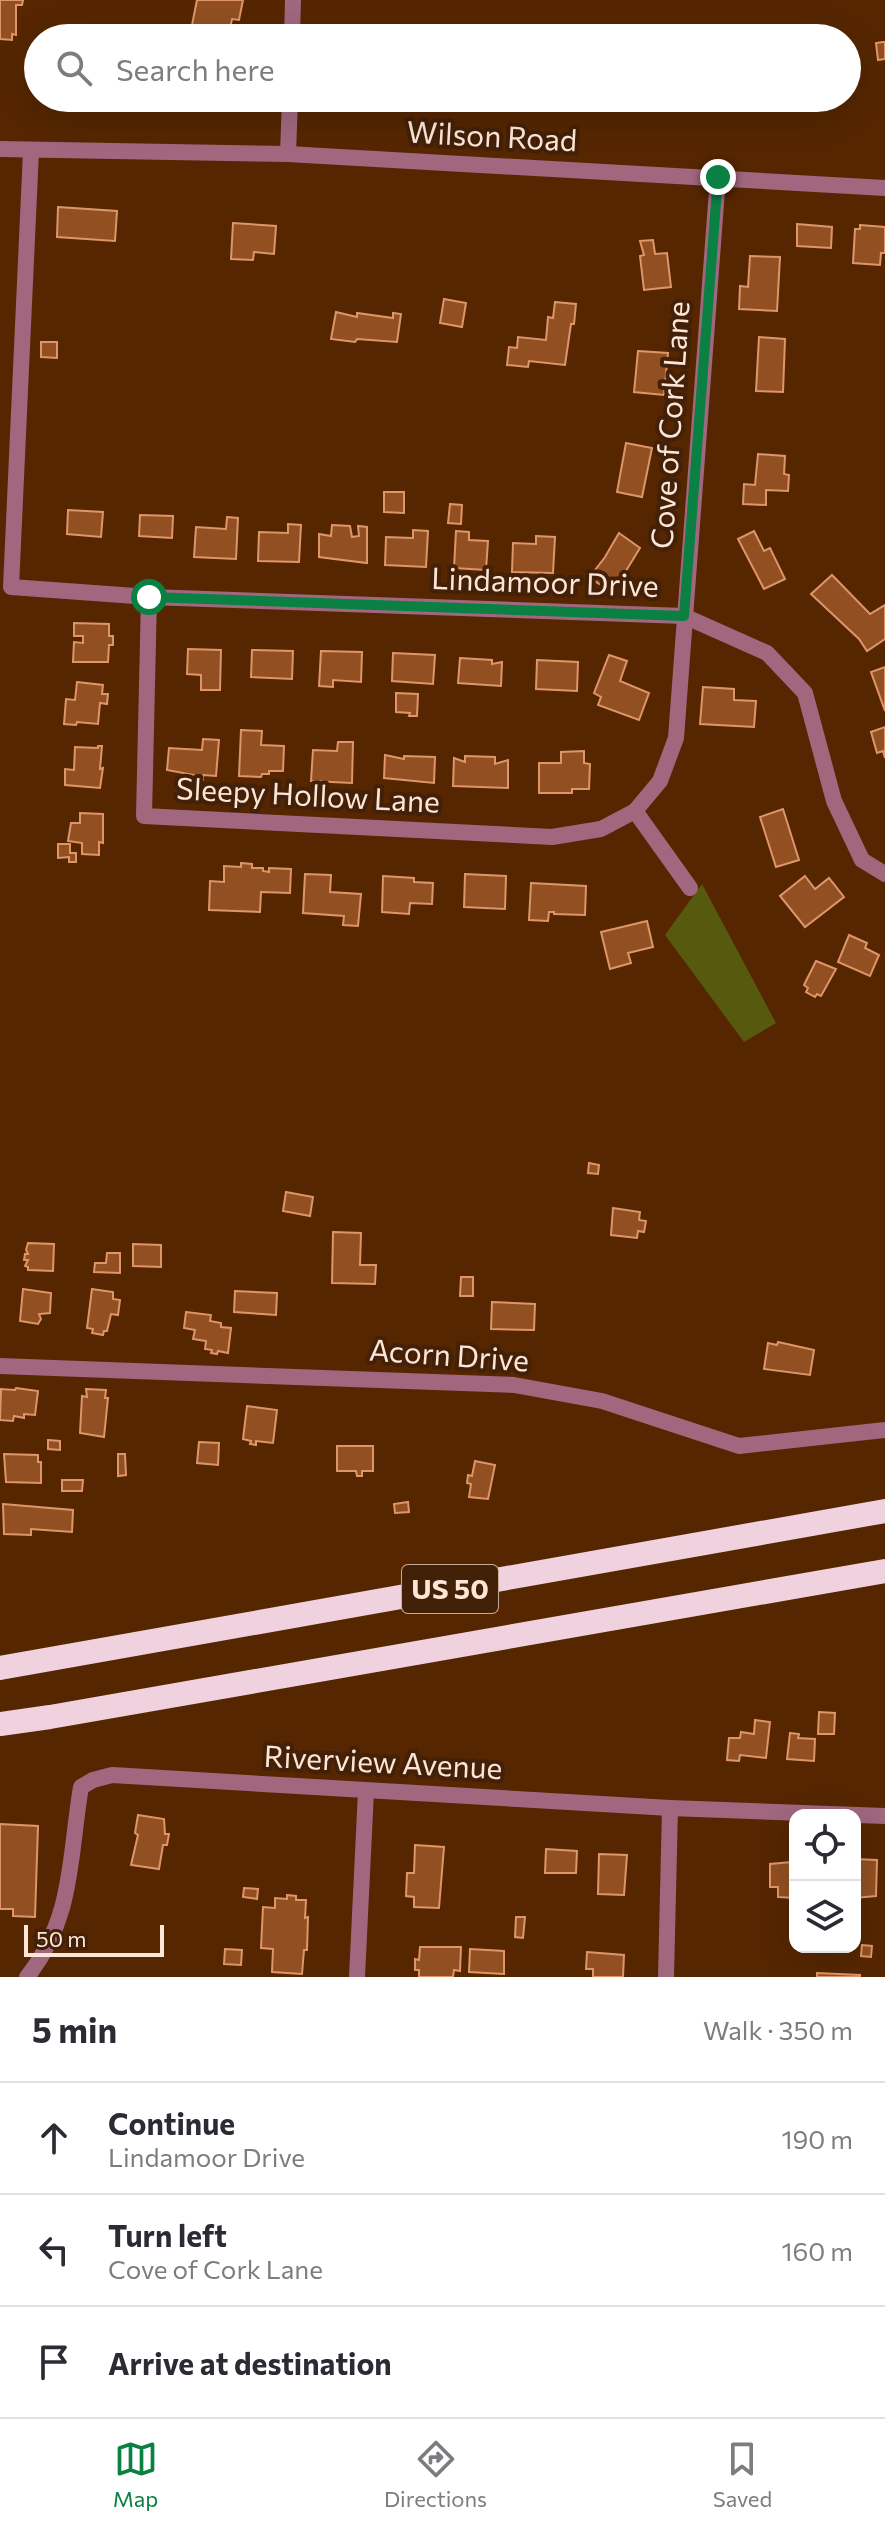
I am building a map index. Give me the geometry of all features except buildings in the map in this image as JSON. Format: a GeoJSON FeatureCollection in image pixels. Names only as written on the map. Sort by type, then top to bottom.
{"type":"FeatureCollection","features":[{"type":"Feature","properties":{"kind":"highway","name":"US 50"},"geometry":{"type":"LineString","coordinates":[[5,1667],[885,1511]]}},
{"type":"Feature","properties":{"kind":"highway","name":"US 50"},"geometry":{"type":"LineString","coordinates":[[0,1726],[885,1571]]}},
{"type":"Feature","properties":{"kind":"street"},"geometry":{"type":"LineString","coordinates":[[292,24],[293,0]]}},
{"type":"Feature","properties":{"kind":"street"},"geometry":{"type":"LineString","coordinates":[[288,154],[290,112]]}},
{"type":"Feature","properties":{"kind":"street","name":"Wilson Road"},"geometry":{"type":"LineString","coordinates":[[0,149],[288,154],[885,188]]}},
{"type":"Feature","properties":{"kind":"street","name":"Lindamoor Drive"},"geometry":{"type":"LineString","coordinates":[[31,151],[11,587],[149,597],[684,616],[767,653],[805,693],[834,801],[862,860],[885,874]]}},
{"type":"Feature","properties":{"kind":"street","name":"Cove of Cork Lane"},"geometry":{"type":"LineString","coordinates":[[635,811],[660,781],[676,738],[718,177]]}},
{"type":"Feature","properties":{"kind":"street","name":"Sleepy Hollow Lane"},"geometry":{"type":"LineString","coordinates":[[149,597],[144,816],[552,837],[601,829],[635,811]]}},
{"type":"Feature","properties":{"kind":"street"},"geometry":{"type":"LineString","coordinates":[[635,811],[690,888]]}},
{"type":"Feature","properties":{"kind":"street","name":"Acorn Drive"},"geometry":{"type":"LineString","coordinates":[[0,1366],[514,1385],[602,1401],[739,1446],[885,1430]]}},
{"type":"Feature","properties":{"kind":"street","name":"Riverview Avenue"},"geometry":{"type":"LineString","coordinates":[[27,1977],[55,1934],[69,1885],[81,1787],[112,1775],[670,1808],[885,1816]]}},
{"type":"Feature","properties":{"kind":"street"},"geometry":{"type":"LineString","coordinates":[[357,1977],[366,1791]]}},
{"type":"Feature","properties":{"kind":"street"},"geometry":{"type":"LineString","coordinates":[[666,1977],[670,1808]]}},
{"type":"Feature","properties":{"kind":"shaded area"},"geometry":{"type":"Polygon","coordinates":[[[702,884],[776,1023],[744,1042],[665,935],[702,884]]]}},
{"type":"Feature","properties":{"kind":"route"},"geometry":{"type":"LineString","coordinates":[[149,597],[684,616],[718,177]]}}]}
